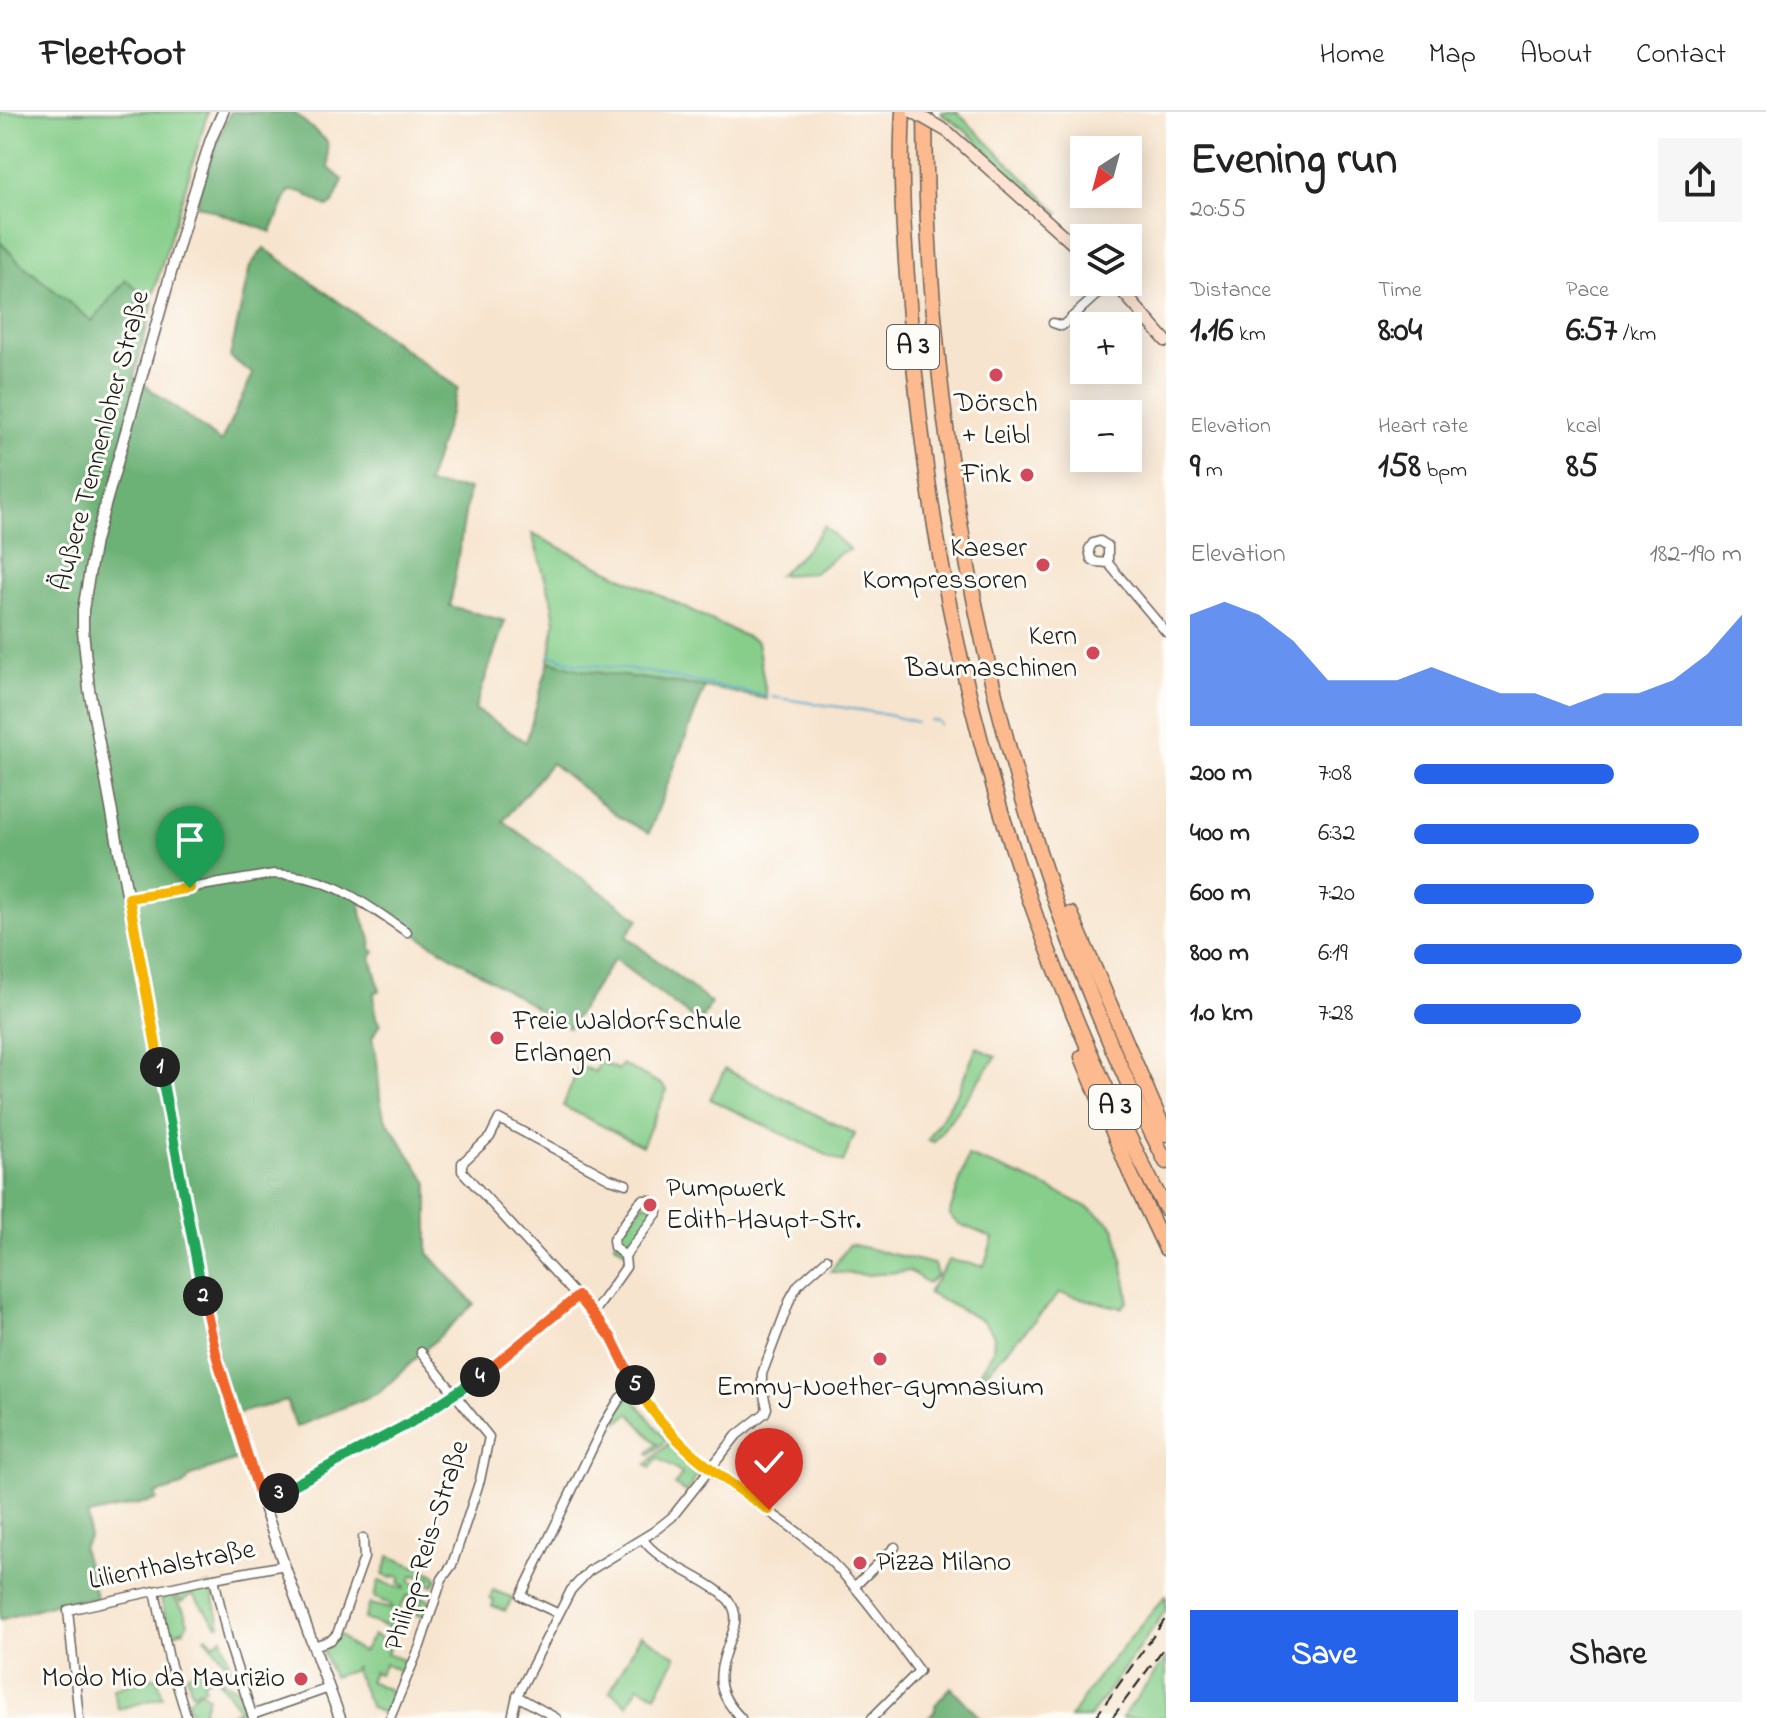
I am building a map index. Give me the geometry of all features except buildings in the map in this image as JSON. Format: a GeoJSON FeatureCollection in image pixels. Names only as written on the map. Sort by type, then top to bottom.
{"type":"FeatureCollection","features":[{"type":"Feature","properties":{"kind":"highway","name":"A 3"},"geometry":{"type":"LineString","coordinates":[[903,112],[905,253],[916,387],[958,654],[1021,878],[1067,1002],[1140,1161],[1166,1209]]}},
{"type":"Feature","properties":{"kind":"highway","name":"A 3"},"geometry":{"type":"LineString","coordinates":[[925,112],[926,210],[937,361],[955,486],[981,628],[1017,779],[1060,912],[1114,1052],[1166,1162]]}},
{"type":"Feature","properties":{"kind":"highway"},"geometry":{"type":"LineString","coordinates":[[1017,779],[1028,798],[1065,900],[1166,1134]]}},
{"type":"Feature","properties":{"kind":"highway"},"geometry":{"type":"LineString","coordinates":[[1067,1002],[1073,1035],[1130,1173],[1166,1249]]}},
{"type":"Feature","properties":{"kind":"highway"},"geometry":{"type":"LineString","coordinates":[[1136,1068],[1166,1120]]}},
{"type":"Feature","properties":{"kind":"main road"},"geometry":{"type":"LineString","coordinates":[[913,112],[948,132],[1070,241]]}},
{"type":"Feature","properties":{"kind":"main road"},"geometry":{"type":"LineString","coordinates":[[1125,296],[1166,341]]}},
{"type":"Feature","properties":{"kind":"street","name":"Äußere Tennenloher Straße"},"geometry":{"type":"LineString","coordinates":[[223,112],[189,209],[95,541],[85,592],[83,631],[89,689],[198,1276],[217,1358],[262,1502],[340,1718]]}},
{"type":"Feature","properties":{"kind":"street"},"geometry":{"type":"LineString","coordinates":[[1053,323],[1062,326],[1096,296]]}},
{"type":"Feature","properties":{"kind":"street"},"geometry":{"type":"LineString","coordinates":[[1108,563],[1166,632]]}},
{"type":"Feature","properties":{"kind":"street"},"geometry":{"type":"LineString","coordinates":[[129,898],[290,874],[336,886],[407,932]]}},
{"type":"Feature","properties":{"kind":"street"},"geometry":{"type":"LineString","coordinates":[[626,1184],[610,1179],[499,1119],[490,1137],[462,1163],[462,1171],[524,1242],[578,1296],[611,1337],[636,1386],[670,1434],[710,1470],[805,1538],[855,1586],[919,1671],[872,1718]]}},
{"type":"Feature","properties":{"kind":"street"},"geometry":{"type":"LineString","coordinates":[[593,1314],[626,1267],[625,1256],[658,1212],[649,1200],[642,1200],[613,1240],[614,1247],[625,1256]]}},
{"type":"Feature","properties":{"kind":"street"},"geometry":{"type":"LineString","coordinates":[[512,1718],[517,1696],[571,1590],[586,1574],[643,1539],[679,1511],[737,1435],[765,1413],[762,1374],[791,1297],[798,1285],[827,1259]]}},
{"type":"Feature","properties":{"kind":"street"},"geometry":{"type":"LineString","coordinates":[[262,1502],[410,1423],[457,1394],[578,1296]]}},
{"type":"Feature","properties":{"kind":"street","name":"Philipp-Reis-Straße"},"geometry":{"type":"LineString","coordinates":[[390,1718],[420,1646],[442,1579],[452,1565],[480,1480],[488,1441],[487,1432],[421,1352]]}},
{"type":"Feature","properties":{"kind":"street"},"geometry":{"type":"LineString","coordinates":[[557,1613],[521,1596],[604,1424],[620,1398],[636,1386]]}},
{"type":"Feature","properties":{"kind":"street"},"geometry":{"type":"LineString","coordinates":[[314,1646],[331,1640],[337,1634],[364,1558],[363,1538]]}},
{"type":"Feature","properties":{"kind":"street"},"geometry":{"type":"LineString","coordinates":[[643,1539],[653,1551],[715,1589],[732,1604],[735,1624],[719,1679],[726,1701],[741,1718]]}},
{"type":"Feature","properties":{"kind":"street"},"geometry":{"type":"LineString","coordinates":[[855,1586],[895,1547]]}},
{"type":"Feature","properties":{"kind":"street","name":"Lilienthalstraße"},"geometry":{"type":"LineString","coordinates":[[79,1718],[68,1610],[285,1565]]}},
{"type":"Feature","properties":{"kind":"street"},"geometry":{"type":"LineString","coordinates":[[214,1578],[228,1640],[252,1717],[329,1688]]}},
{"type":"Feature","properties":{"kind":"street"},"geometry":{"type":"LineString","coordinates":[[155,1591],[169,1659],[187,1718]]}},
{"type":"Feature","properties":{"kind":"street"},"geometry":{"type":"LineString","coordinates":[[517,1696],[556,1718]]}},
{"type":"Feature","properties":{"kind":"green space"},"geometry":{"type":"Polygon","coordinates":[[[0,112],[208,112],[151,301],[126,280],[92,322],[19,262],[0,242],[0,112]]]}},
{"type":"Feature","properties":{"kind":"green space"},"geometry":{"type":"Polygon","coordinates":[[[230,112],[293,112],[327,141],[329,168],[343,180],[333,203],[327,207],[302,192],[289,191],[271,232],[197,205],[203,177],[230,112]]]}},
{"type":"Feature","properties":{"kind":"green space"},"geometry":{"type":"Polygon","coordinates":[[[942,112],[957,112],[1059,213],[1057,215],[942,112]]]}},
{"type":"Feature","properties":{"kind":"green space"},"geometry":{"type":"Polygon","coordinates":[[[0,242],[19,262],[92,321],[126,280],[151,301],[134,377],[221,442],[253,374],[230,357],[250,266],[264,248],[458,388],[427,485],[469,489],[450,606],[505,621],[475,709],[526,742],[549,661],[580,670],[705,687],[649,833],[619,817],[551,763],[503,821],[639,919],[626,936],[711,1003],[700,1024],[614,959],[569,1028],[361,901],[371,949],[375,952],[371,957],[380,991],[374,992],[376,1018],[380,1023],[372,1038],[384,1116],[428,1183],[428,1253],[474,1304],[379,1393],[296,1427],[287,1401],[230,1415],[242,1458],[191,1476],[183,1486],[155,1494],[157,1500],[88,1515],[89,1538],[82,1548],[97,1599],[63,1601],[0,1620],[0,242]]]}},
{"type":"Feature","properties":{"kind":"green space"},"geometry":{"type":"Polygon","coordinates":[[[824,526],[850,550],[842,552],[814,573],[778,575],[803,553],[824,526]]]}},
{"type":"Feature","properties":{"kind":"green space"},"geometry":{"type":"Polygon","coordinates":[[[532,534],[757,642],[767,699],[580,670],[549,661],[555,622],[532,534]]]}},
{"type":"Feature","properties":{"kind":"green space"},"geometry":{"type":"Polygon","coordinates":[[[977,1047],[996,1057],[934,1142],[928,1140],[958,1091],[977,1047]]]}},
{"type":"Feature","properties":{"kind":"green space"},"geometry":{"type":"Polygon","coordinates":[[[600,1061],[618,1070],[622,1064],[667,1090],[642,1146],[563,1106],[579,1066],[595,1072],[600,1061]]]}},
{"type":"Feature","properties":{"kind":"green space"},"geometry":{"type":"Polygon","coordinates":[[[725,1069],[855,1134],[843,1163],[710,1099],[725,1069]]]}},
{"type":"Feature","properties":{"kind":"green space"},"geometry":{"type":"Polygon","coordinates":[[[968,1156],[1046,1187],[1105,1219],[1116,1233],[1128,1295],[1127,1302],[1121,1308],[1060,1293],[969,1391],[993,1352],[994,1335],[983,1321],[928,1293],[949,1260],[984,1266],[993,1238],[957,1223],[949,1215],[968,1156]]]}},
{"type":"Feature","properties":{"kind":"green space"},"geometry":{"type":"Polygon","coordinates":[[[644,1203],[653,1205],[655,1211],[626,1252],[615,1244],[616,1238],[644,1203]]]}},
{"type":"Feature","properties":{"kind":"green space"},"geometry":{"type":"Polygon","coordinates":[[[850,1244],[934,1264],[937,1275],[928,1283],[909,1271],[868,1275],[830,1272],[850,1244]]]}},
{"type":"Feature","properties":{"kind":"green space"},"geometry":{"type":"Polygon","coordinates":[[[632,1397],[666,1440],[650,1455],[648,1453],[657,1444],[629,1413],[619,1422],[615,1417],[626,1400],[632,1397]]]}},
{"type":"Feature","properties":{"kind":"green space"},"geometry":{"type":"Polygon","coordinates":[[[669,1443],[697,1471],[693,1483],[685,1492],[675,1485],[682,1474],[658,1458],[650,1468],[646,1465],[669,1443]]]}},
{"type":"Feature","properties":{"kind":"green space"},"geometry":{"type":"Polygon","coordinates":[[[389,1556],[434,1574],[437,1579],[433,1586],[427,1584],[430,1578],[412,1575],[410,1582],[421,1591],[418,1595],[430,1600],[425,1616],[416,1615],[421,1600],[407,1596],[389,1628],[364,1619],[370,1604],[391,1609],[391,1605],[374,1597],[379,1581],[404,1589],[405,1586],[399,1583],[401,1577],[383,1575],[389,1556]]]}},
{"type":"Feature","properties":{"kind":"green space"},"geometry":{"type":"Polygon","coordinates":[[[211,1585],[220,1625],[192,1594],[181,1602],[173,1592],[211,1585]]]}},
{"type":"Feature","properties":{"kind":"green space"},"geometry":{"type":"Polygon","coordinates":[[[493,1590],[513,1598],[505,1611],[492,1606],[494,1601],[490,1599],[493,1590]]]}},
{"type":"Feature","properties":{"kind":"green space"},"geometry":{"type":"Polygon","coordinates":[[[170,1593],[183,1609],[188,1623],[183,1631],[169,1638],[161,1597],[170,1593]]]}},
{"type":"Feature","properties":{"kind":"green space"},"geometry":{"type":"Polygon","coordinates":[[[1166,1595],[1166,1610],[1089,1718],[1070,1718],[1097,1678],[1166,1595]]]}},
{"type":"Feature","properties":{"kind":"green space"},"geometry":{"type":"Polygon","coordinates":[[[340,1635],[363,1652],[373,1635],[391,1643],[387,1654],[409,1662],[399,1684],[396,1682],[400,1671],[385,1663],[379,1674],[373,1672],[369,1681],[396,1693],[387,1715],[371,1708],[356,1667],[333,1677],[322,1648],[340,1635]]]}},
{"type":"Feature","properties":{"kind":"green space"},"geometry":{"type":"Polygon","coordinates":[[[641,1635],[675,1655],[675,1660],[656,1695],[638,1686],[628,1705],[610,1691],[641,1635]]]}},
{"type":"Feature","properties":{"kind":"green space"},"geometry":{"type":"Polygon","coordinates":[[[205,1637],[214,1644],[222,1637],[231,1669],[205,1637]]]}},
{"type":"Feature","properties":{"kind":"green space"},"geometry":{"type":"Polygon","coordinates":[[[1166,1658],[1166,1718],[1122,1718],[1166,1658]]]}},
{"type":"Feature","properties":{"kind":"green space"},"geometry":{"type":"Polygon","coordinates":[[[207,1668],[213,1676],[203,1684],[205,1688],[192,1693],[187,1675],[207,1668]]]}},
{"type":"Feature","properties":{"kind":"green space"},"geometry":{"type":"Polygon","coordinates":[[[226,1670],[222,1682],[237,1688],[243,1708],[234,1718],[228,1717],[239,1708],[216,1678],[226,1670]]]}},
{"type":"Feature","properties":{"kind":"green space"},"geometry":{"type":"Polygon","coordinates":[[[157,1677],[163,1697],[118,1709],[113,1689],[157,1677]]]}},
{"type":"Feature","properties":{"kind":"green space"},"geometry":{"type":"Polygon","coordinates":[[[951,1687],[980,1718],[928,1718],[951,1687]]]}},
{"type":"Feature","properties":{"kind":"green space"},"geometry":{"type":"Polygon","coordinates":[[[200,1691],[208,1697],[201,1717],[193,1718],[187,1701],[200,1691]]]}},
{"type":"Feature","properties":{"kind":"waterway"},"geometry":{"type":"LineString","coordinates":[[550,655],[575,663],[644,671],[766,696]]}},
{"type":"Feature","properties":{"kind":"waterway"},"geometry":{"type":"LineString","coordinates":[[772,697],[863,710],[916,722]]}},
{"type":"Feature","properties":{"kind":"waterway"},"geometry":{"type":"LineString","coordinates":[[930,720],[938,721],[940,725]]}},
{"type":"Feature","properties":{"kind":"railway"},"geometry":{"type":"LineString","coordinates":[[1095,1718],[1166,1618]]}},
{"type":"Feature","properties":{"kind":"railway"},"geometry":{"type":"LineString","coordinates":[[1112,1718],[1166,1645]]}},
{"type":"Feature","properties":{"kind":"place","name":"Dörsch + Leibl"},"geometry":{"type":"Point","coordinates":[996,375]}},
{"type":"Feature","properties":{"kind":"place","name":"Fink"},"geometry":{"type":"Point","coordinates":[1027,475]}},
{"type":"Feature","properties":{"kind":"place","name":"Kaeser Kompressoren"},"geometry":{"type":"Point","coordinates":[1043,565]}},
{"type":"Feature","properties":{"kind":"place","name":"Kern Baumaschinen"},"geometry":{"type":"Point","coordinates":[1093,653]}},
{"type":"Feature","properties":{"kind":"place","name":"Freie Waldorfschule Erlangen"},"geometry":{"type":"Point","coordinates":[497,1038]}},
{"type":"Feature","properties":{"kind":"place","name":"Pumpwerk Edith-Haupt-Str."},"geometry":{"type":"Point","coordinates":[650,1205]}},
{"type":"Feature","properties":{"kind":"place","name":"Emmy-Noether-Gymnasium"},"geometry":{"type":"Point","coordinates":[880,1359]}},
{"type":"Feature","properties":{"kind":"place","name":"Pizza Milano"},"geometry":{"type":"Point","coordinates":[860,1563]}},
{"type":"Feature","properties":{"kind":"place","name":"Modo Mio da Maurizio"},"geometry":{"type":"Point","coordinates":[301,1679]}},
{"type":"Feature","properties":{"kind":"route"},"geometry":{"type":"LineString","coordinates":[[190,888],[129,898],[198,1276],[231,1408],[262,1502],[434,1409],[480,1377],[578,1296],[611,1337],[636,1386],[670,1434],[697,1460],[769,1510]]}}]}
